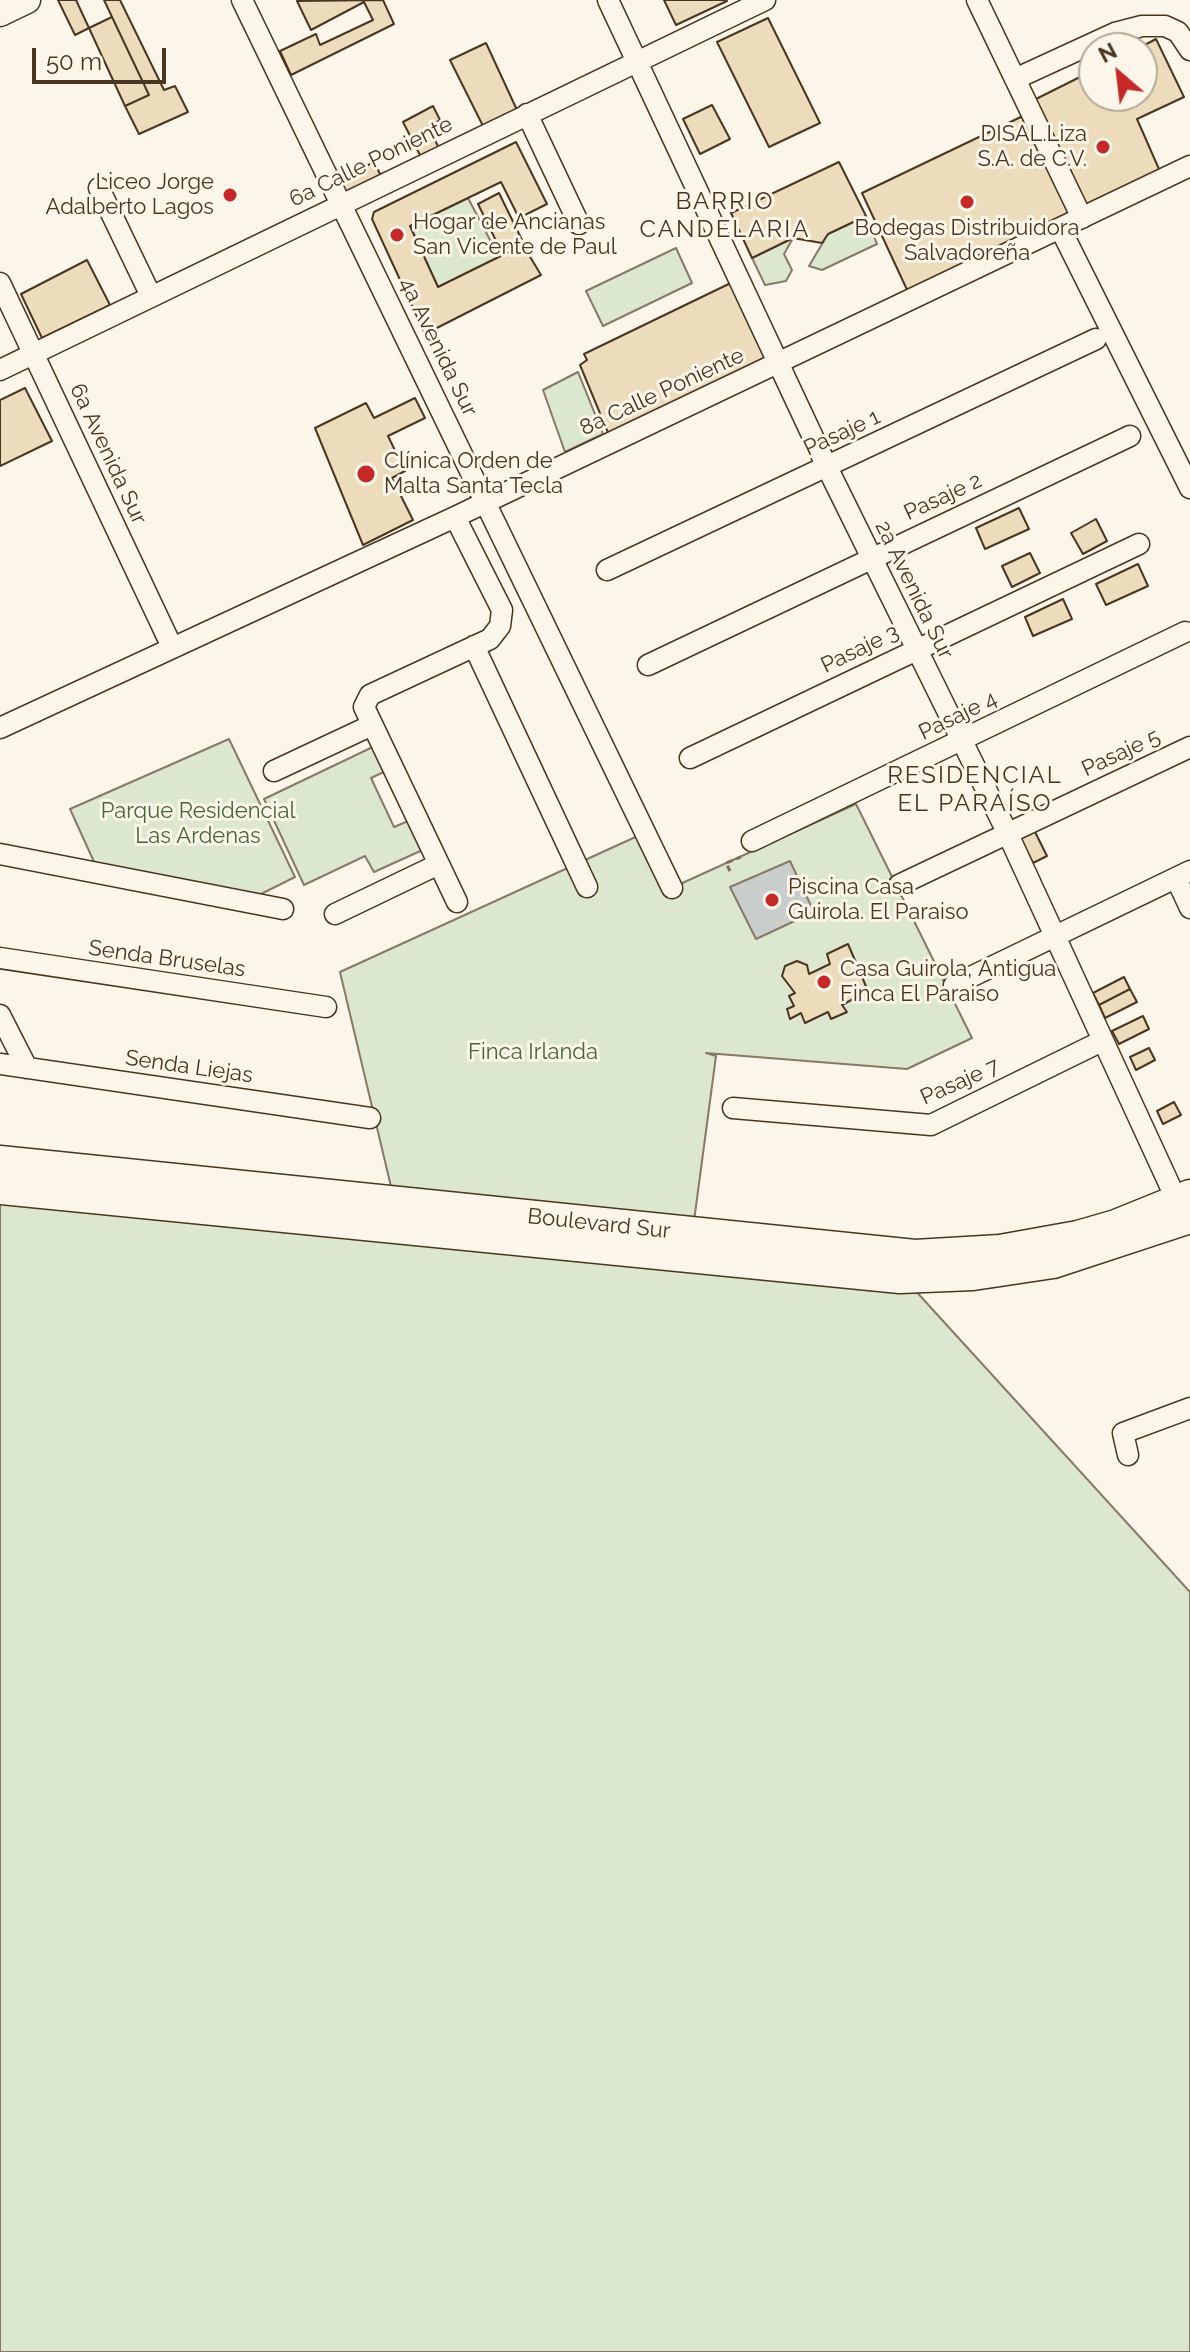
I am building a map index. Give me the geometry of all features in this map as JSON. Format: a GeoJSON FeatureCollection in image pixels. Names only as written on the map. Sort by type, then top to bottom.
{"type":"FeatureCollection","features":[{"type":"Feature","properties":{"kind":"highway","name":"Boulevard Sur"},"geometry":{"type":"LineString","coordinates":[[0,1161],[915,1255],[968,1254],[1033,1245],[1186,1205]]}},
{"type":"Feature","properties":{"kind":"highway","name":"Boulevard Sur"},"geometry":{"type":"LineString","coordinates":[[0,1189],[900,1278],[973,1275],[1053,1263],[1186,1205]]}},
{"type":"Feature","properties":{"kind":"main road"},"geometry":{"type":"LineString","coordinates":[[0,13],[27,0]]}},
{"type":"Feature","properties":{"kind":"street","name":"4a Avenida Sur"},"geometry":{"type":"LineString","coordinates":[[242,0],[672,888]]}},
{"type":"Feature","properties":{"kind":"street","name":"2a Avenida Sur"},"geometry":{"type":"LineString","coordinates":[[608,0],[827,467],[1007,832],[1102,1041],[1186,1205]]}},
{"type":"Feature","properties":{"kind":"street","name":"6a Calle Poniente"},"geometry":{"type":"LineString","coordinates":[[0,370],[150,294],[765,0]]}},
{"type":"Feature","properties":{"kind":"street"},"geometry":{"type":"LineString","coordinates":[[977,0],[1082,218]]}},
{"type":"Feature","properties":{"kind":"street"},"geometry":{"type":"LineString","coordinates":[[1015,79],[1115,33],[1142,26],[1165,26],[1178,32],[1190,50]]}},
{"type":"Feature","properties":{"kind":"street"},"geometry":{"type":"LineString","coordinates":[[527,114],[579,224]]}},
{"type":"Feature","properties":{"kind":"street","name":"8a Calle Poniente"},"geometry":{"type":"LineString","coordinates":[[0,728],[455,517],[1190,166]]}},
{"type":"Feature","properties":{"kind":"street"},"geometry":{"type":"LineString","coordinates":[[99,188],[150,294]]}},
{"type":"Feature","properties":{"kind":"street"},"geometry":{"type":"LineString","coordinates":[[1060,228],[1190,488]]}},
{"type":"Feature","properties":{"kind":"street","name":"6a Avenida Sur"},"geometry":{"type":"LineString","coordinates":[[0,283],[172,647]]}},
{"type":"Feature","properties":{"kind":"street","name":"Pasaje 1"},"geometry":{"type":"LineString","coordinates":[[607,570],[1096,339]]}},
{"type":"Feature","properties":{"kind":"street","name":"Pasaje 2"},"geometry":{"type":"LineString","coordinates":[[648,665],[1130,436]]}},
{"type":"Feature","properties":{"kind":"street"},"geometry":{"type":"LineString","coordinates":[[455,517],[502,610],[497,634],[370,695],[364,707],[457,902]]}},
{"type":"Feature","properties":{"kind":"street","name":"Pasaje 3"},"geometry":{"type":"LineString","coordinates":[[690,758],[1139,544]]}},
{"type":"Feature","properties":{"kind":"street","name":"Pasaje 4"},"geometry":{"type":"LineString","coordinates":[[752,841],[1185,632]]}},
{"type":"Feature","properties":{"kind":"street"},"geometry":{"type":"LineString","coordinates":[[474,646],[587,887]]}},
{"type":"Feature","properties":{"kind":"street"},"geometry":{"type":"LineString","coordinates":[[274,771],[372,725]]}},
{"type":"Feature","properties":{"kind":"street","name":"Pasaje 5"},"geometry":{"type":"LineString","coordinates":[[899,885],[1190,747]]}},
{"type":"Feature","properties":{"kind":"street"},"geometry":{"type":"LineString","coordinates":[[0,854],[283,909]]}},
{"type":"Feature","properties":{"kind":"street"},"geometry":{"type":"LineString","coordinates":[[335,914],[439,864]]}},
{"type":"Feature","properties":{"kind":"street"},"geometry":{"type":"LineString","coordinates":[[954,985],[1183,875],[1190,908]]}},
{"type":"Feature","properties":{"kind":"street","name":"Senda Bruselas"},"geometry":{"type":"LineString","coordinates":[[0,958],[326,1007]]}},
{"type":"Feature","properties":{"kind":"street"},"geometry":{"type":"LineString","coordinates":[[0,1015],[27,1068]]}},
{"type":"Feature","properties":{"kind":"street","name":"Pasaje 7"},"geometry":{"type":"LineString","coordinates":[[733,1108],[931,1125],[1102,1041]]}},
{"type":"Feature","properties":{"kind":"street","name":"Senda Liejas"},"geometry":{"type":"LineString","coordinates":[[0,1064],[370,1118]]}},
{"type":"Feature","properties":{"kind":"street"},"geometry":{"type":"LineString","coordinates":[[1128,1455],[1123,1433],[1190,1408]]}},
{"type":"Feature","properties":{"kind":"green space"},"geometry":{"type":"Polygon","coordinates":[[[468,198],[499,257],[438,287],[410,226],[468,198]]]}},
{"type":"Feature","properties":{"kind":"green space"},"geometry":{"type":"Polygon","coordinates":[[[866,216],[877,244],[822,270],[809,266],[828,234],[866,216]]]}},
{"type":"Feature","properties":{"kind":"green space"},"geometry":{"type":"Polygon","coordinates":[[[793,238],[784,254],[792,270],[786,281],[765,285],[752,258],[793,238]]]}},
{"type":"Feature","properties":{"kind":"green space"},"geometry":{"type":"Polygon","coordinates":[[[676,248],[692,283],[603,326],[586,291],[676,248]]]}},
{"type":"Feature","properties":{"kind":"green space"},"geometry":{"type":"Polygon","coordinates":[[[578,372],[603,434],[565,452],[543,390],[578,372]]]}},
{"type":"Feature","properties":{"kind":"green space","name":"Parque Residencial Las Ardenas"},"geometry":{"type":"Polygon","coordinates":[[[229,739],[295,877],[253,898],[100,875],[70,809],[229,739]]]}},
{"type":"Feature","properties":{"kind":"green space"},"geometry":{"type":"Polygon","coordinates":[[[379,744],[390,769],[371,778],[394,827],[413,819],[427,848],[374,872],[365,856],[304,885],[264,799],[379,744]]]}},
{"type":"Feature","properties":{"kind":"green space","name":"Finca Irlanda"},"geometry":{"type":"Polygon","coordinates":[[[856,804],[972,1038],[907,1069],[706,1053],[716,1056],[694,1221],[393,1195],[340,972],[642,834],[667,890],[856,804]]]}},
{"type":"Feature","properties":{"kind":"green space"},"geometry":{"type":"Polygon","coordinates":[[[0,1200],[913,1288],[1190,1592],[1190,2352],[0,2352],[0,1200]]]}},
{"type":"Feature","properties":{"kind":"shaded area","name":"Piscina Casa Guirola. El Paraiso"},"geometry":{"type":"Polygon","coordinates":[[[790,861],[814,912],[756,939],[730,887],[790,861]]]}},
{"type":"Feature","properties":{"kind":"building"},"geometry":{"type":"Polygon","coordinates":[[[58,0],[76,0],[89,28],[75,35],[58,0]]]}},
{"type":"Feature","properties":{"kind":"building"},"geometry":{"type":"Polygon","coordinates":[[[104,0],[120,0],[164,90],[175,86],[188,112],[139,134],[125,106],[149,95],[104,0]]]}},
{"type":"Feature","properties":{"kind":"building"},"geometry":{"type":"Polygon","coordinates":[[[383,0],[394,24],[291,75],[280,51],[316,34],[320,45],[373,20],[364,2],[311,30],[297,1],[383,0]]]}},
{"type":"Feature","properties":{"kind":"building"},"geometry":{"type":"Polygon","coordinates":[[[664,0],[726,0],[727,1],[676,25],[664,0]]]}},
{"type":"Feature","properties":{"kind":"building"},"geometry":{"type":"Polygon","coordinates":[[[112,17],[149,95],[125,106],[89,28],[112,17]]]}},
{"type":"Feature","properties":{"kind":"building"},"geometry":{"type":"Polygon","coordinates":[[[768,18],[820,123],[769,147],[717,42],[768,18]]]}},
{"type":"Feature","properties":{"kind":"building"},"geometry":{"type":"Polygon","coordinates":[[[486,43],[517,110],[483,126],[450,60],[486,43]]]}},
{"type":"Feature","properties":{"kind":"building","name":"DISAL.Liza S.A. de C.V."},"geometry":{"type":"Polygon","coordinates":[[[1158,43],[1184,97],[1158,109],[1158,43]]]}},
{"type":"Feature","properties":{"kind":"building","name":"DISAL.Liza S.A. de C.V."},"geometry":{"type":"Polygon","coordinates":[[[1078,78],[1078,112],[1152,112],[1137,119],[1162,176],[1091,210],[1082,203],[1034,100],[1078,78]]]}},
{"type":"Feature","properties":{"kind":"building"},"geometry":{"type":"Polygon","coordinates":[[[712,105],[730,139],[700,154],[683,119],[712,105]]]}},
{"type":"Feature","properties":{"kind":"building"},"geometry":{"type":"Polygon","coordinates":[[[433,106],[440,120],[428,127],[439,148],[421,157],[403,122],[433,106]]]}},
{"type":"Feature","properties":{"kind":"building","name":"Bodegas Distribuidora Salvadoreña"},"geometry":{"type":"Polygon","coordinates":[[[1027,114],[1073,210],[1064,221],[909,294],[862,193],[1027,114]]]}},
{"type":"Feature","properties":{"kind":"building","name":"Hogar de Ancianas San Vicente de Paul"},"geometry":{"type":"Polygon","coordinates":[[[516,142],[547,204],[519,218],[501,182],[410,226],[438,287],[523,245],[541,275],[425,334],[372,219],[374,212],[516,142]]]}},
{"type":"Feature","properties":{"kind":"building"},"geometry":{"type":"Polygon","coordinates":[[[374,162],[382,178],[345,195],[338,180],[374,162]]]}},
{"type":"Feature","properties":{"kind":"building"},"geometry":{"type":"Polygon","coordinates":[[[839,162],[866,216],[828,234],[822,243],[793,238],[752,258],[731,213],[839,162]]]}},
{"type":"Feature","properties":{"kind":"building"},"geometry":{"type":"Polygon","coordinates":[[[499,193],[522,240],[501,251],[478,204],[499,193]]]}},
{"type":"Feature","properties":{"kind":"building"},"geometry":{"type":"Polygon","coordinates":[[[87,260],[110,305],[42,338],[21,294],[87,260]]]}},
{"type":"Feature","properties":{"kind":"building"},"geometry":{"type":"Polygon","coordinates":[[[739,279],[776,358],[609,435],[580,365],[587,360],[584,354],[739,279]]]}},
{"type":"Feature","properties":{"kind":"building"},"geometry":{"type":"Polygon","coordinates":[[[25,388],[52,441],[0,466],[0,400],[25,388]]]}},
{"type":"Feature","properties":{"kind":"building","name":"Clínica Orden de Malta Santa Tecla"},"geometry":{"type":"Polygon","coordinates":[[[415,398],[425,418],[388,436],[405,471],[392,478],[413,520],[363,545],[315,428],[366,403],[374,418],[415,398]]]}},
{"type":"Feature","properties":{"kind":"building"},"geometry":{"type":"Polygon","coordinates":[[[1019,508],[1029,529],[985,549],[976,528],[1019,508]]]}},
{"type":"Feature","properties":{"kind":"building"},"geometry":{"type":"Polygon","coordinates":[[[1096,519],[1107,541],[1083,554],[1071,533],[1096,519]]]}},
{"type":"Feature","properties":{"kind":"building"},"geometry":{"type":"Polygon","coordinates":[[[1030,553],[1040,573],[1012,587],[1002,566],[1030,553]]]}},
{"type":"Feature","properties":{"kind":"building"},"geometry":{"type":"Polygon","coordinates":[[[1138,564],[1148,586],[1106,605],[1096,584],[1138,564]]]}},
{"type":"Feature","properties":{"kind":"building"},"geometry":{"type":"Polygon","coordinates":[[[1063,599],[1072,619],[1033,636],[1025,617],[1063,599]]]}},
{"type":"Feature","properties":{"kind":"building"},"geometry":{"type":"Polygon","coordinates":[[[1032,826],[1047,856],[1033,863],[1018,833],[1032,826]]]}},
{"type":"Feature","properties":{"kind":"building","name":"Casa Guirola, Antigua Finca El Paraiso"},"geometry":{"type":"Polygon","coordinates":[[[848,944],[868,991],[842,1005],[847,1012],[831,1019],[828,1012],[805,1023],[801,1013],[790,1019],[787,1009],[794,1006],[789,996],[795,993],[782,976],[785,966],[797,961],[807,965],[809,974],[830,964],[827,954],[848,944]]]}},
{"type":"Feature","properties":{"kind":"building"},"geometry":{"type":"Polygon","coordinates":[[[1124,977],[1130,989],[1099,1005],[1093,993],[1124,977]]]}},
{"type":"Feature","properties":{"kind":"building"},"geometry":{"type":"Polygon","coordinates":[[[1130,989],[1137,1002],[1105,1018],[1099,1005],[1130,989]]]}},
{"type":"Feature","properties":{"kind":"building"},"geometry":{"type":"Polygon","coordinates":[[[1143,1016],[1149,1029],[1119,1044],[1112,1031],[1143,1016]]]}},
{"type":"Feature","properties":{"kind":"building"},"geometry":{"type":"Polygon","coordinates":[[[1149,1048],[1155,1060],[1136,1070],[1130,1057],[1149,1048]]]}},
{"type":"Feature","properties":{"kind":"building"},"geometry":{"type":"Polygon","coordinates":[[[1174,1102],[1181,1115],[1163,1124],[1157,1111],[1174,1102]]]}},
{"type":"Feature","properties":{"kind":"place","name":"DISAL.Liza S.A. de C.V."},"geometry":{"type":"Point","coordinates":[1103,147]}},
{"type":"Feature","properties":{"kind":"place","name":"Liceo Jorge Adalberto Lagos"},"geometry":{"type":"Point","coordinates":[230,195]}},
{"type":"Feature","properties":{"kind":"place","name":"Bodegas Distribuidora Salvadoreña"},"geometry":{"type":"Point","coordinates":[967,202]}},
{"type":"Feature","properties":{"kind":"place","name":"Hogar de Ancianas San Vicente de Paul"},"geometry":{"type":"Point","coordinates":[397,235]}},
{"type":"Feature","properties":{"kind":"place","name":"Clínica Orden de Malta Santa Tecla"},"geometry":{"type":"Point","coordinates":[366,474]}},
{"type":"Feature","properties":{"kind":"place","name":"Piscina Casa Guirola. El Paraiso"},"geometry":{"type":"Point","coordinates":[772,900]}},
{"type":"Feature","properties":{"kind":"place","name":"Casa Guirola, Antigua Finca El Paraiso"},"geometry":{"type":"Point","coordinates":[824,982]}},
{"type":"Feature","properties":{"kind":"district","name":"BARRIO CANDELARIA"},"geometry":{"type":"Point","coordinates":[725,216]}},
{"type":"Feature","properties":{"kind":"district","name":"RESIDENCIAL EL PARAÍSO"},"geometry":{"type":"Point","coordinates":[975,790]}}]}
